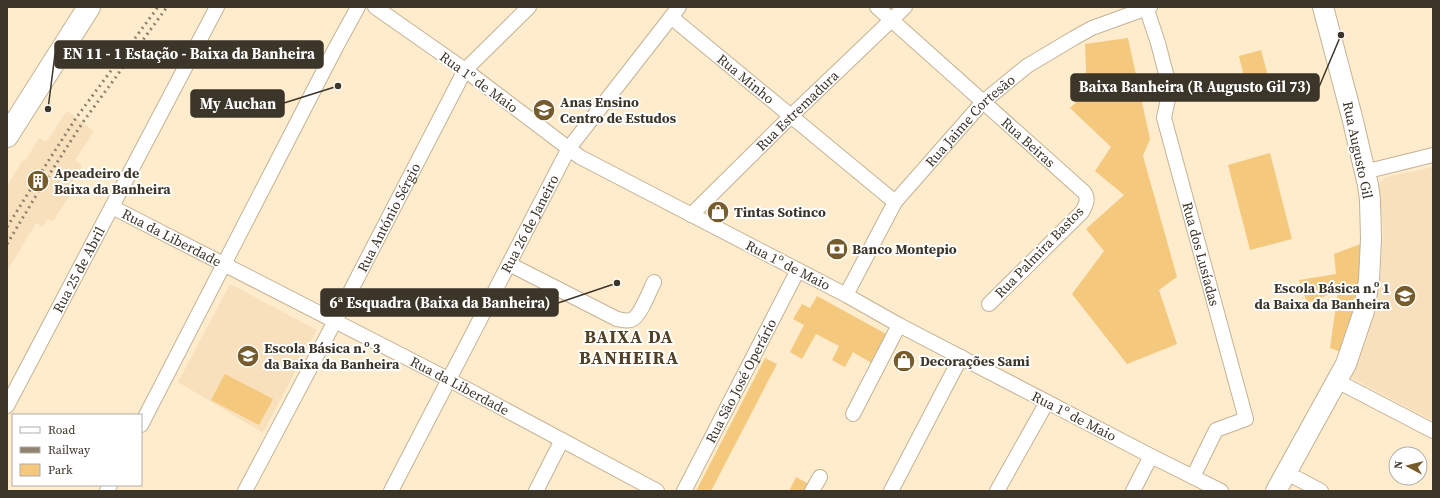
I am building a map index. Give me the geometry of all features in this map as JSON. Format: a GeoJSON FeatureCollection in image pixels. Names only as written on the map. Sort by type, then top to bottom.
{"type":"FeatureCollection","features":[{"type":"Feature","properties":{"kind":"main road"},"geometry":{"type":"LineString","coordinates":[[7,136],[89,7]]}},
{"type":"Feature","properties":{"kind":"main road","name":"Rua Augusto Gil"},"geometry":{"type":"LineString","coordinates":[[1276,491],[1285,472],[1346,364],[1364,311],[1369,280],[1371,239],[1370,200],[1352,117],[1323,7]]}},
{"type":"Feature","properties":{"kind":"street","name":"Rua 25 de Abril"},"geometry":{"type":"LineString","coordinates":[[7,406],[217,7]]}},
{"type":"Feature","properties":{"kind":"street"},"geometry":{"type":"LineString","coordinates":[[142,423],[358,7]]}},
{"type":"Feature","properties":{"kind":"street","name":"Rua 1º de Maio"},"geometry":{"type":"LineString","coordinates":[[375,7],[465,70],[580,157],[846,295],[899,325],[1221,491]]}},
{"type":"Feature","properties":{"kind":"street","name":"Rua António Sérgio"},"geometry":{"type":"LineString","coordinates":[[245,491],[465,70],[529,7]]}},
{"type":"Feature","properties":{"kind":"street","name":"Rua Beiras"},"geometry":{"type":"LineString","coordinates":[[877,7],[1084,192],[1087,200]]}},
{"type":"Feature","properties":{"kind":"street","name":"Rua Estremadura"},"geometry":{"type":"LineString","coordinates":[[691,215],[904,7]]}},
{"type":"Feature","properties":{"kind":"street","name":"Rua Jaime Cortesão"},"geometry":{"type":"LineString","coordinates":[[846,295],[895,202],[983,102],[1027,66],[1074,38],[1092,28],[1147,7]]}},
{"type":"Feature","properties":{"kind":"street","name":"Rua dos Lusíadas"},"geometry":{"type":"LineString","coordinates":[[1147,7],[1170,89],[1164,118],[1246,420],[1216,430],[1193,477]]}},
{"type":"Feature","properties":{"kind":"street","name":"Rua Minho"},"geometry":{"type":"LineString","coordinates":[[675,12],[791,116],[895,202]]}},
{"type":"Feature","properties":{"kind":"street","name":"Rua 26 de Janeiro"},"geometry":{"type":"LineString","coordinates":[[391,491],[569,148],[675,12]]}},
{"type":"Feature","properties":{"kind":"street"},"geometry":{"type":"LineString","coordinates":[[1364,172],[1433,155]]}},
{"type":"Feature","properties":{"kind":"street","name":"Rua Palmira Bastos"},"geometry":{"type":"LineString","coordinates":[[989,304],[1082,212],[1087,200]]}},
{"type":"Feature","properties":{"kind":"street","name":"Rua da Liberdade"},"geometry":{"type":"LineString","coordinates":[[112,207],[448,379],[657,491]]}},
{"type":"Feature","properties":{"kind":"street"},"geometry":{"type":"LineString","coordinates":[[509,264],[617,319],[628,321],[637,316],[654,282]]}},
{"type":"Feature","properties":{"kind":"street","name":"Rua São José Operário"},"geometry":{"type":"LineString","coordinates":[[684,491],[798,270]]}},
{"type":"Feature","properties":{"kind":"street"},"geometry":{"type":"LineString","coordinates":[[853,414],[899,325]]}},
{"type":"Feature","properties":{"kind":"street"},"geometry":{"type":"LineString","coordinates":[[891,491],[961,357]]}},
{"type":"Feature","properties":{"kind":"street"},"geometry":{"type":"LineString","coordinates":[[1336,380],[1433,431]]}},
{"type":"Feature","properties":{"kind":"street"},"geometry":{"type":"LineString","coordinates":[[997,491],[1047,402]]}},
{"type":"Feature","properties":{"kind":"street"},"geometry":{"type":"LineString","coordinates":[[536,491],[562,440]]}},
{"type":"Feature","properties":{"kind":"street"},"geometry":{"type":"LineString","coordinates":[[1133,491],[1151,456]]}},
{"type":"Feature","properties":{"kind":"street"},"geometry":{"type":"LineString","coordinates":[[1285,472],[1321,491]]}},
{"type":"Feature","properties":{"kind":"street"},"geometry":{"type":"LineString","coordinates":[[812,491],[820,477]]}},
{"type":"Feature","properties":{"kind":"shaded area"},"geometry":{"type":"Polygon","coordinates":[[[67,111],[94,131],[75,160],[82,165],[68,189],[72,192],[53,221],[48,219],[43,227],[36,223],[7,271],[7,186],[39,138],[46,142],[67,111]]]}},
{"type":"Feature","properties":{"kind":"shaded area","name":"Escola Básica n.º 1 da Baixa da Banheira"},"geometry":{"type":"Polygon","coordinates":[[[1433,167],[1433,421],[1350,377],[1366,340],[1375,311],[1380,281],[1383,233],[1379,184],[1386,177],[1433,167]]]}},
{"type":"Feature","properties":{"kind":"shaded area","name":"Escola Básica n.º 3 da Baixa da Banheira"},"geometry":{"type":"Polygon","coordinates":[[[230,284],[317,330],[263,433],[178,382],[230,284]]]}},
{"type":"Feature","properties":{"kind":"green space"},"geometry":{"type":"Polygon","coordinates":[[[1128,38],[1150,139],[1143,156],[1177,277],[1159,290],[1177,344],[1127,364],[1072,294],[1104,251],[1086,229],[1124,195],[1095,171],[1111,147],[1070,108],[1087,93],[1085,44],[1128,38]]]}},
{"type":"Feature","properties":{"kind":"green space"},"geometry":{"type":"Polygon","coordinates":[[[1261,50],[1271,87],[1248,93],[1239,56],[1261,50]]]}},
{"type":"Feature","properties":{"kind":"green space"},"geometry":{"type":"Polygon","coordinates":[[[1270,153],[1292,239],[1250,250],[1228,165],[1270,153]]]}},
{"type":"Feature","properties":{"kind":"green space"},"geometry":{"type":"Polygon","coordinates":[[[1363,243],[1358,310],[1341,352],[1330,348],[1338,291],[1307,303],[1299,280],[1336,274],[1334,254],[1363,243]]]}},
{"type":"Feature","properties":{"kind":"green space"},"geometry":{"type":"Polygon","coordinates":[[[817,296],[888,335],[873,364],[853,352],[845,367],[832,360],[839,346],[816,334],[802,359],[790,352],[804,325],[793,319],[802,304],[810,308],[817,296]]]}},
{"type":"Feature","properties":{"kind":"green space"},"geometry":{"type":"Polygon","coordinates":[[[765,358],[777,364],[711,491],[696,491],[765,358]]]}},
{"type":"Feature","properties":{"kind":"green space"},"geometry":{"type":"Polygon","coordinates":[[[225,374],[273,399],[259,425],[211,400],[225,374]]]}},
{"type":"Feature","properties":{"kind":"green space"},"geometry":{"type":"Polygon","coordinates":[[[796,477],[809,484],[805,491],[789,491],[796,477]]]}},
{"type":"Feature","properties":{"kind":"railway"},"geometry":{"type":"LineString","coordinates":[[7,227],[76,118],[158,7]]}},
{"type":"Feature","properties":{"kind":"railway"},"geometry":{"type":"LineString","coordinates":[[7,244],[83,122],[167,7]]}},
{"type":"Feature","properties":{"kind":"place","name":"Baixa Banheira (R Augusto Gil 73)"},"geometry":{"type":"Point","coordinates":[1341,35]}},
{"type":"Feature","properties":{"kind":"place","name":"My Auchan"},"geometry":{"type":"Point","coordinates":[338,86]}},
{"type":"Feature","properties":{"kind":"place","name":"EN 11 - 1 Estação - Baixa da Banheira"},"geometry":{"type":"Point","coordinates":[48,109]}},
{"type":"Feature","properties":{"kind":"place","name":"Anas Ensino Centro de Estudos"},"geometry":{"type":"Point","coordinates":[544,110]}},
{"type":"Feature","properties":{"kind":"place","name":"Apeadeiro de Baixa da Banheira"},"geometry":{"type":"Point","coordinates":[38,181]}},
{"type":"Feature","properties":{"kind":"place","name":"Tintas Sotinco"},"geometry":{"type":"Point","coordinates":[718,212]}},
{"type":"Feature","properties":{"kind":"place","name":"Banco Montepio"},"geometry":{"type":"Point","coordinates":[837,249]}},
{"type":"Feature","properties":{"kind":"place","name":"6ª Esquadra (Baixa da Banheira)"},"geometry":{"type":"Point","coordinates":[617,283]}},
{"type":"Feature","properties":{"kind":"place","name":"Escola Básica n.º 1 da Baixa da Banheira"},"geometry":{"type":"Point","coordinates":[1405,296]}},
{"type":"Feature","properties":{"kind":"place","name":"Escola Básica n.º 3 da Baixa da Banheira"},"geometry":{"type":"Point","coordinates":[248,356]}},
{"type":"Feature","properties":{"kind":"place","name":"Decorações Sami"},"geometry":{"type":"Point","coordinates":[904,361]}},
{"type":"Feature","properties":{"kind":"district","name":"BAIXA DA BANHEIRA"},"geometry":{"type":"Point","coordinates":[629,346]}}]}
